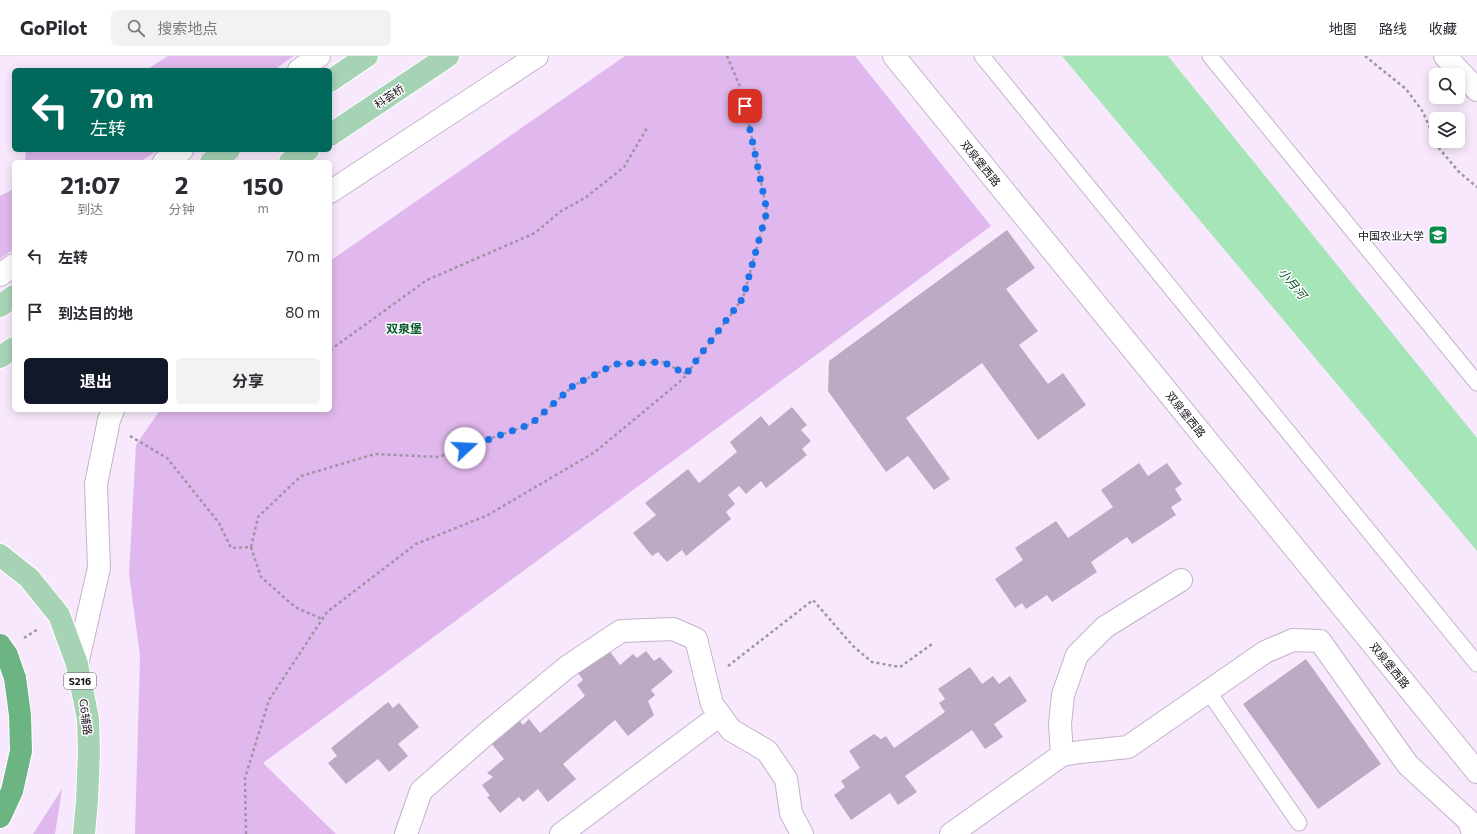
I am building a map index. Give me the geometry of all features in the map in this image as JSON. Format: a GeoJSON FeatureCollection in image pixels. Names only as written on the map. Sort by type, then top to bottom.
{"type":"FeatureCollection","features":[{"type":"Feature","properties":{"kind":"highway"},"geometry":{"type":"LineString","coordinates":[[0,645],[7,655],[15,678],[20,715],[21,751],[12,791],[0,817]]}},
{"type":"Feature","properties":{"kind":"main road"},"geometry":{"type":"LineString","coordinates":[[332,80],[367,56]]}},
{"type":"Feature","properties":{"kind":"main road","name":"科荟桥"},"geometry":{"type":"LineString","coordinates":[[332,134],[448,56]]}},
{"type":"Feature","properties":{"kind":"main road"},"geometry":{"type":"LineString","coordinates":[[214,160],[226,152]]}},
{"type":"Feature","properties":{"kind":"main road"},"geometry":{"type":"LineString","coordinates":[[293,160],[305,152]]}},
{"type":"Feature","properties":{"kind":"main road"},"geometry":{"type":"LineString","coordinates":[[0,306],[12,297]]}},
{"type":"Feature","properties":{"kind":"main road"},"geometry":{"type":"LineString","coordinates":[[0,357],[12,349]]}},
{"type":"Feature","properties":{"kind":"main road","name":"G6辅路"},"geometry":{"type":"LineString","coordinates":[[0,556],[29,578],[59,615],[77,664],[88,719],[88,801],[84,834]]}},
{"type":"Feature","properties":{"kind":"street"},"geometry":{"type":"LineString","coordinates":[[332,191],[537,56]]}},
{"type":"Feature","properties":{"kind":"street","name":"双泉堡西路"},"geometry":{"type":"LineString","coordinates":[[894,56],[1477,772]]}},
{"type":"Feature","properties":{"kind":"street"},"geometry":{"type":"LineString","coordinates":[[1445,56],[1477,90]]}},
{"type":"Feature","properties":{"kind":"street"},"geometry":{"type":"LineString","coordinates":[[167,160],[179,152]]}},
{"type":"Feature","properties":{"kind":"street"},"geometry":{"type":"LineString","coordinates":[[0,274],[12,266]]}},
{"type":"Feature","properties":{"kind":"street"},"geometry":{"type":"LineString","coordinates":[[77,664],[99,568],[96,484],[109,420],[112,412]]}},
{"type":"Feature","properties":{"kind":"street"},"geometry":{"type":"LineString","coordinates":[[1062,755],[1060,724],[1063,695],[1076,655],[1105,627],[1180,580]]}},
{"type":"Feature","properties":{"kind":"street"},"geometry":{"type":"LineString","coordinates":[[406,834],[422,791],[486,734],[567,667],[621,631],[673,629],[696,639],[712,704],[731,730],[767,751],[786,778],[791,813],[802,834]]}},
{"type":"Feature","properties":{"kind":"street"},"geometry":{"type":"LineString","coordinates":[[951,834],[1062,755],[1128,747],[1265,652],[1293,640],[1320,641],[1408,765],[1469,821],[1473,834]]}},
{"type":"Feature","properties":{"kind":"street"},"geometry":{"type":"LineString","coordinates":[[561,834],[720,715]]}},
{"type":"Feature","properties":{"kind":"lane"},"geometry":{"type":"LineString","coordinates":[[982,56],[1477,664]]}},
{"type":"Feature","properties":{"kind":"lane"},"geometry":{"type":"LineString","coordinates":[[1210,56],[1477,383]]}},
{"type":"Feature","properties":{"kind":"lane"},"geometry":{"type":"LineString","coordinates":[[1208,691],[1299,823]]}},
{"type":"Feature","properties":{"kind":"path"},"geometry":{"type":"LineString","coordinates":[[246,834],[245,778],[269,700],[327,612],[416,544],[488,515],[595,452],[683,379],[743,298],[767,211],[742,91],[727,56]]}},
{"type":"Feature","properties":{"kind":"path"},"geometry":{"type":"LineString","coordinates":[[1365,56],[1406,89],[1423,112],[1438,147],[1459,172],[1477,187]]}},
{"type":"Feature","properties":{"kind":"path"},"geometry":{"type":"LineString","coordinates":[[332,349],[427,280],[535,233],[561,211],[585,198],[624,168],[647,128]]}},
{"type":"Feature","properties":{"kind":"path"},"geometry":{"type":"LineString","coordinates":[[322,618],[295,607],[261,577],[251,547],[258,517],[301,476],[375,454],[439,457],[531,424],[573,386],[615,364],[663,362],[686,374]]}},
{"type":"Feature","properties":{"kind":"path"},"geometry":{"type":"LineString","coordinates":[[128,435],[167,458],[219,523],[231,548],[251,547]]}},
{"type":"Feature","properties":{"kind":"path"},"geometry":{"type":"LineString","coordinates":[[707,683],[813,600],[853,646],[872,662],[900,667],[932,644]]}},
{"type":"Feature","properties":{"kind":"shaded area"},"geometry":{"type":"Polygon","coordinates":[[[168,56],[294,56],[277,68],[149,68],[168,56]]]}},
{"type":"Feature","properties":{"kind":"shaded area"},"geometry":{"type":"Polygon","coordinates":[[[625,56],[855,56],[991,226],[263,763],[336,834],[135,834],[140,656],[129,574],[136,445],[159,412],[332,412],[332,260],[625,56]]]}},
{"type":"Feature","properties":{"kind":"shaded area"},"geometry":{"type":"Polygon","coordinates":[[[26,152],[155,152],[143,160],[25,160],[26,152]]]}},
{"type":"Feature","properties":{"kind":"shaded area"},"geometry":{"type":"Polygon","coordinates":[[[12,190],[12,250],[0,259],[0,196],[12,190]]]}},
{"type":"Feature","properties":{"kind":"shaded area"},"geometry":{"type":"Polygon","coordinates":[[[62,789],[55,834],[33,834],[62,789]]]}},
{"type":"Feature","properties":{"kind":"water","name":"小月河"},"geometry":{"type":"Polygon","coordinates":[[[1062,56],[1168,56],[1477,438],[1477,551],[1062,56]]]}},
{"type":"Feature","properties":{"kind":"building"},"geometry":{"type":"Polygon","coordinates":[[[1007,230],[1035,268],[1006,289],[1038,331],[1019,345],[1048,384],[1063,373],[1086,405],[1038,440],[982,363],[906,418],[950,479],[934,490],[908,456],[886,472],[828,391],[829,361],[1007,230]]]}},
{"type":"Feature","properties":{"kind":"building"},"geometry":{"type":"Polygon","coordinates":[[[792,407],[807,425],[801,430],[811,441],[802,449],[807,455],[766,488],[761,481],[746,494],[739,486],[728,495],[735,504],[726,512],[731,519],[686,556],[682,550],[667,562],[658,552],[652,556],[633,533],[656,515],[645,503],[688,469],[699,483],[737,452],[730,442],[761,416],[769,426],[792,407]]]}},
{"type":"Feature","properties":{"kind":"building"},"geometry":{"type":"Polygon","coordinates":[[[1139,463],[1148,476],[1167,463],[1182,484],[1175,489],[1182,500],[1171,507],[1176,515],[1132,544],[1127,537],[1091,562],[1097,572],[1052,602],[1047,595],[1026,609],[1022,603],[1015,608],[995,579],[1023,560],[1015,548],[1056,521],[1068,538],[1113,507],[1101,490],[1139,463]]]}},
{"type":"Feature","properties":{"kind":"building"},"geometry":{"type":"Polygon","coordinates":[[[608,649],[620,665],[633,654],[637,658],[646,651],[654,661],[660,657],[673,672],[651,690],[655,695],[648,701],[654,715],[628,736],[615,720],[563,764],[576,779],[548,802],[538,789],[523,802],[519,797],[500,813],[487,797],[490,796],[482,785],[493,777],[487,773],[504,759],[491,743],[519,720],[523,725],[529,719],[540,733],[585,696],[577,685],[583,680],[578,673],[608,649]]]}},
{"type":"Feature","properties":{"kind":"building"},"geometry":{"type":"Polygon","coordinates":[[[1306,659],[1381,764],[1318,809],[1243,704],[1306,659]]]}},
{"type":"Feature","properties":{"kind":"building"},"geometry":{"type":"Polygon","coordinates":[[[970,667],[982,684],[993,676],[999,684],[1010,676],[1027,701],[994,724],[1003,737],[985,749],[972,730],[905,776],[917,792],[898,805],[890,793],[851,820],[834,795],[845,787],[841,781],[860,768],[849,751],[874,734],[881,739],[886,736],[894,748],[945,712],[939,703],[945,699],[938,689],[970,667]]]}},
{"type":"Feature","properties":{"kind":"building"},"geometry":{"type":"Polygon","coordinates":[[[388,702],[393,708],[399,703],[419,727],[398,744],[408,756],[389,772],[378,759],[346,784],[328,763],[337,756],[331,748],[388,702]]]}},
{"type":"Feature","properties":{"kind":"place","name":"中国农业大学"},"geometry":{"type":"Point","coordinates":[1438,235]}},
{"type":"Feature","properties":{"kind":"district","name":"双泉堡"},"geometry":{"type":"Point","coordinates":[404,328]}},
{"type":"Feature","properties":{"kind":"route"},"geometry":{"type":"LineString","coordinates":[[465,448],[531,424],[573,386],[615,364],[663,362],[686,374],[743,298],[767,211],[745,106]]}}]}
